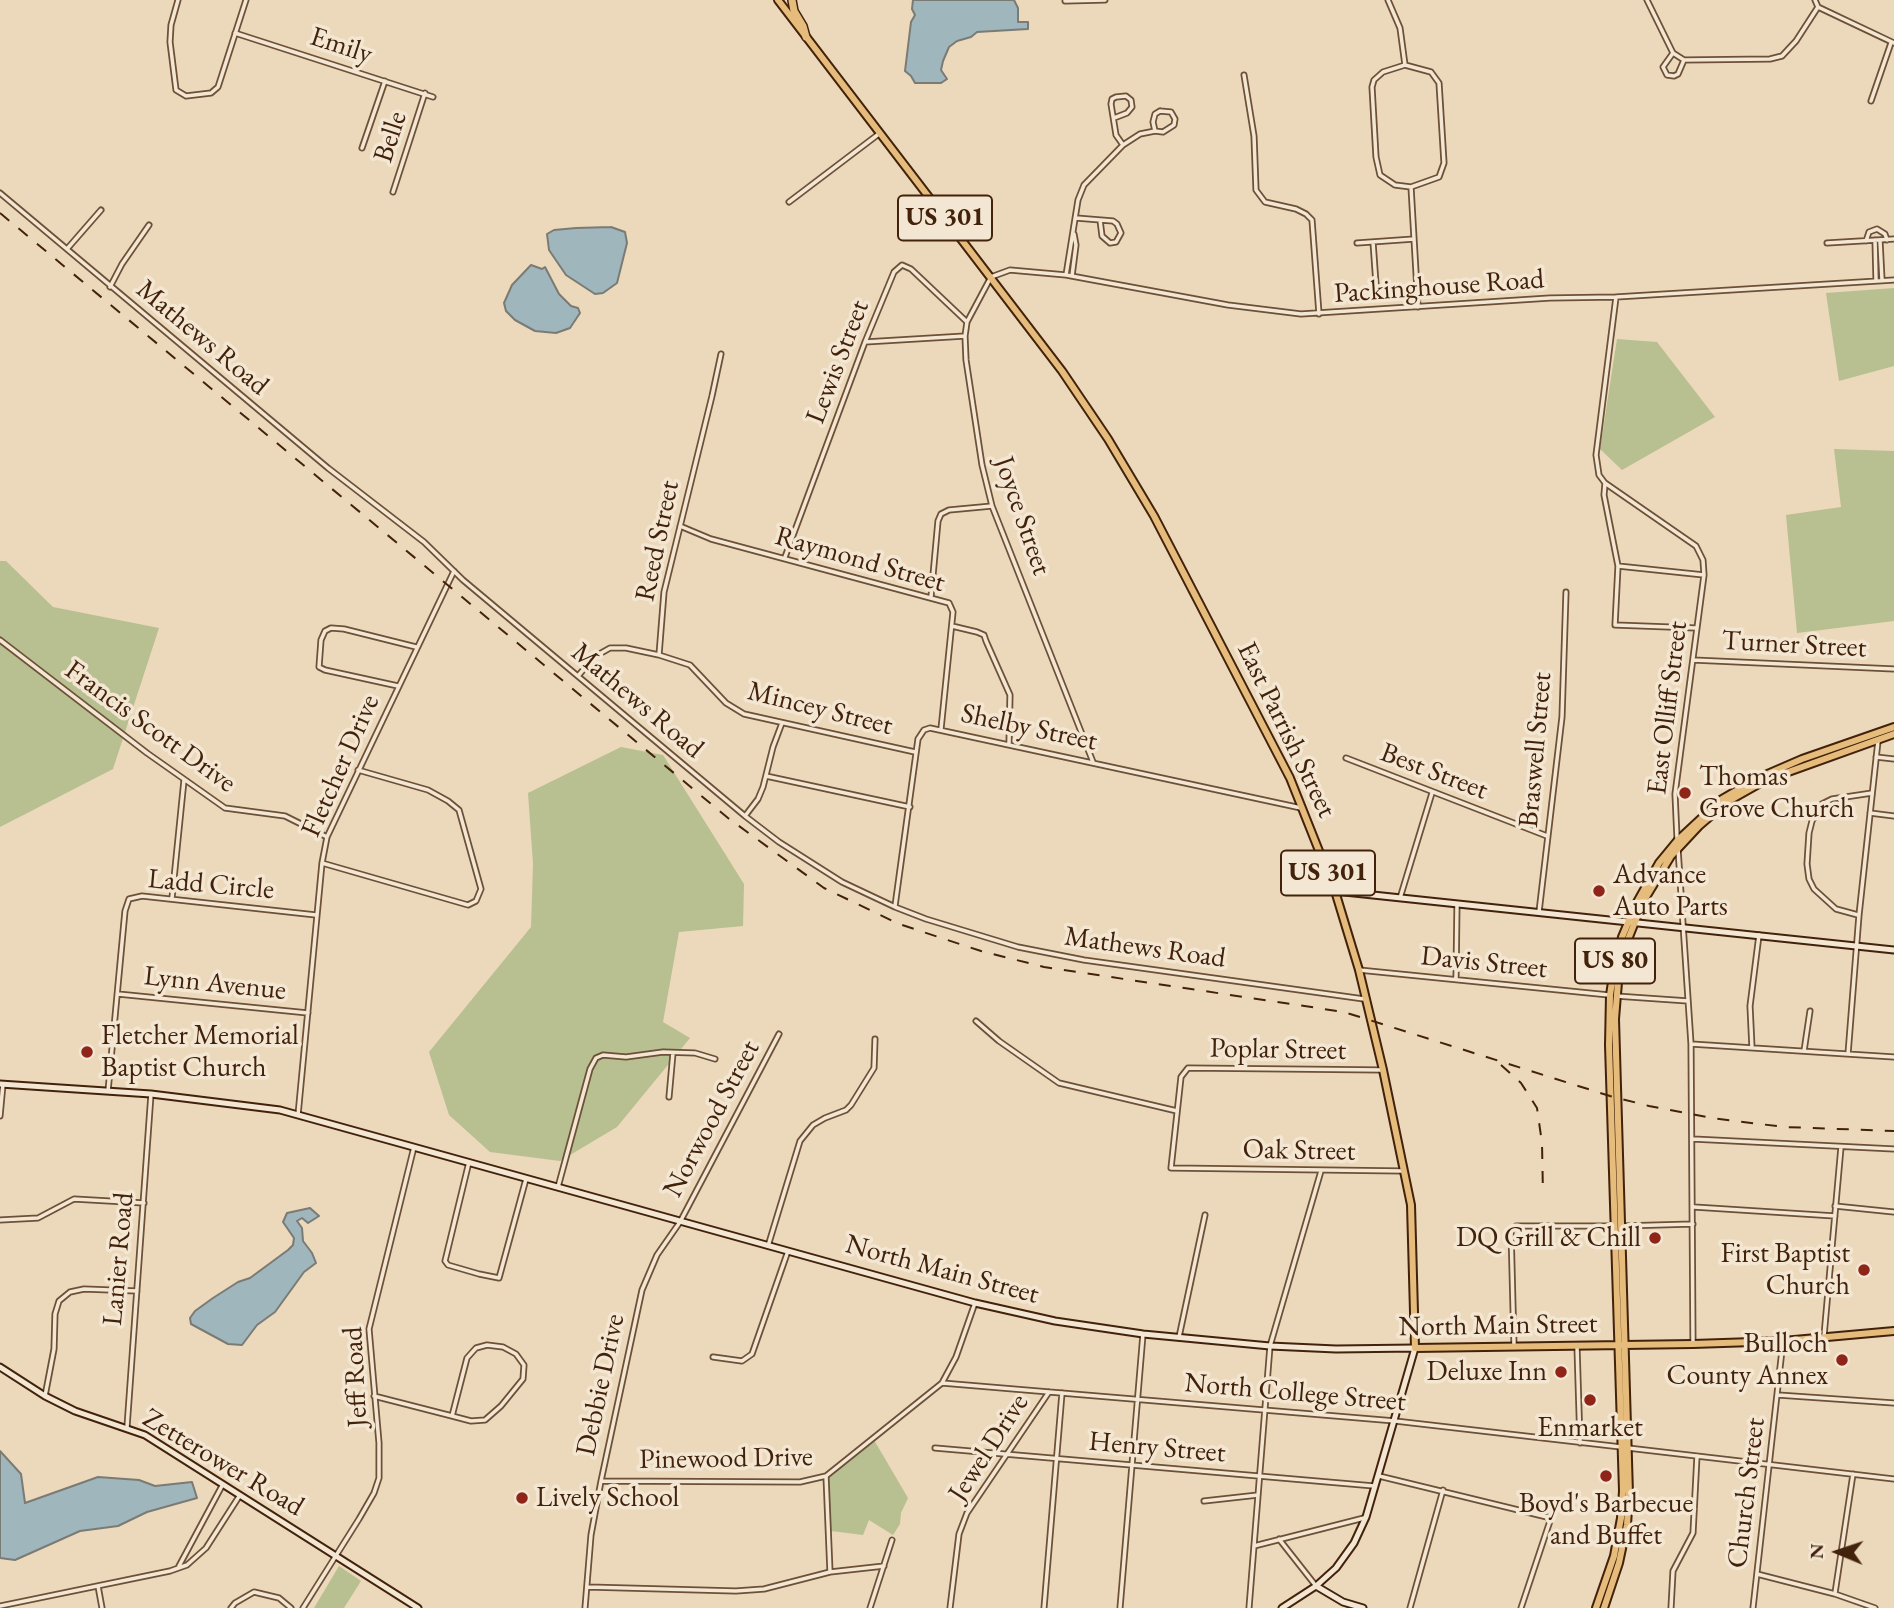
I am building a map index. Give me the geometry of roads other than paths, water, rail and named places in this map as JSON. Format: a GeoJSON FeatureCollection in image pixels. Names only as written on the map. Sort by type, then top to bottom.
{"type":"FeatureCollection","features":[{"type":"Feature","properties":{"kind":"highway"},"geometry":{"type":"LineString","coordinates":[[792,0],[806,37]]}},
{"type":"Feature","properties":{"kind":"main road","name":"US 301"},"geometry":{"type":"LineString","coordinates":[[778,0],[991,277]]}},
{"type":"Feature","properties":{"kind":"main road","name":"East Parrish Street"},"geometry":{"type":"LineString","coordinates":[[991,277],[1062,371],[1108,439],[1153,514],[1212,625],[1303,808],[1335,891],[1359,970],[1405,1171],[1411,1205],[1415,1348]]}},
{"type":"Feature","properties":{"kind":"main road","name":"US 80"},"geometry":{"type":"LineString","coordinates":[[1622,1346],[1613,995],[1631,921],[1649,878],[1678,839],[1700,817],[1740,788],[1802,759],[1894,727]]}},
{"type":"Feature","properties":{"kind":"main road","name":"US 80"},"geometry":{"type":"LineString","coordinates":[[1631,921],[1678,848],[1699,826],[1741,794],[1766,780],[1894,734]]}},
{"type":"Feature","properties":{"kind":"main road","name":"North Main Street"},"geometry":{"type":"LineString","coordinates":[[1415,1348],[1783,1341],[1894,1331]]}},
{"type":"Feature","properties":{"kind":"main road"},"geometry":{"type":"LineString","coordinates":[[1604,1608],[1619,1563],[1627,1525],[1622,1346]]}},
{"type":"Feature","properties":{"kind":"main road"},"geometry":{"type":"LineString","coordinates":[[1596,1608],[1614,1556],[1621,1518],[1626,1447]]}},
{"type":"Feature","properties":{"kind":"street"},"geometry":{"type":"LineString","coordinates":[[178,0],[171,25],[170,42],[176,89],[186,96],[211,93],[218,87],[246,0]]}},
{"type":"Feature","properties":{"kind":"street"},"geometry":{"type":"LineString","coordinates":[[1065,1],[1105,0]]}},
{"type":"Feature","properties":{"kind":"street"},"geometry":{"type":"LineString","coordinates":[[1388,0],[1400,28],[1405,65]]}},
{"type":"Feature","properties":{"kind":"street"},"geometry":{"type":"LineString","coordinates":[[1647,0],[1673,52],[1684,61],[1770,59],[1782,56],[1796,41],[1818,7]]}},
{"type":"Feature","properties":{"kind":"street"},"geometry":{"type":"LineString","coordinates":[[1815,0],[1818,7],[1892,43],[1871,102]]}},
{"type":"Feature","properties":{"kind":"street","name":"Emily"},"geometry":{"type":"LineString","coordinates":[[236,33],[433,97]]}},
{"type":"Feature","properties":{"kind":"street"},"geometry":{"type":"LineString","coordinates":[[1673,52],[1663,67],[1667,75],[1678,74],[1684,61]]}},
{"type":"Feature","properties":{"kind":"street"},"geometry":{"type":"LineString","coordinates":[[1405,65],[1432,72],[1439,83],[1444,163],[1439,177],[1411,187],[1395,186],[1380,175],[1372,87],[1374,80],[1383,72],[1405,65]]}},
{"type":"Feature","properties":{"kind":"street"},"geometry":{"type":"LineString","coordinates":[[1244,75],[1254,136],[1256,190],[1265,202],[1296,209],[1312,220],[1319,314]]}},
{"type":"Feature","properties":{"kind":"street"},"geometry":{"type":"LineString","coordinates":[[362,148],[385,81]]}},
{"type":"Feature","properties":{"kind":"street","name":"Belle"},"geometry":{"type":"LineString","coordinates":[[393,192],[425,93]]}},
{"type":"Feature","properties":{"kind":"street"},"geometry":{"type":"LineString","coordinates":[[1114,118],[1127,113],[1132,107],[1131,100],[1126,96],[1112,99],[1111,112],[1116,135],[1123,145]]}},
{"type":"Feature","properties":{"kind":"street"},"geometry":{"type":"LineString","coordinates":[[1066,275],[1078,200],[1084,184],[1123,145],[1140,134],[1169,130],[1174,125],[1171,112],[1160,111],[1155,114],[1155,131]]}},
{"type":"Feature","properties":{"kind":"street"},"geometry":{"type":"LineString","coordinates":[[789,202],[880,133]]}},
{"type":"Feature","properties":{"kind":"street"},"geometry":{"type":"LineString","coordinates":[[1411,187],[1418,307]]}},
{"type":"Feature","properties":{"kind":"street","name":"Mathews Road"},"geometry":{"type":"LineString","coordinates":[[0,193],[328,468],[424,542],[454,571],[745,816],[826,872],[895,907],[997,942],[1049,954],[1366,999]]}},
{"type":"Feature","properties":{"kind":"street"},"geometry":{"type":"LineString","coordinates":[[67,249],[102,210]]}},
{"type":"Feature","properties":{"kind":"street"},"geometry":{"type":"LineString","coordinates":[[1076,218],[1113,221],[1120,227],[1121,233],[1116,242],[1110,243],[1102,236],[1100,220]]}},
{"type":"Feature","properties":{"kind":"street"},"geometry":{"type":"LineString","coordinates":[[110,286],[149,225]]}},
{"type":"Feature","properties":{"kind":"street"},"geometry":{"type":"LineString","coordinates":[[1866,241],[1867,235],[1874,229],[1883,231],[1887,240]]}},
{"type":"Feature","properties":{"kind":"street"},"geometry":{"type":"LineString","coordinates":[[1072,276],[1076,245],[1074,232]]}},
{"type":"Feature","properties":{"kind":"street"},"geometry":{"type":"LineString","coordinates":[[1357,243],[1414,239]]}},
{"type":"Feature","properties":{"kind":"street"},"geometry":{"type":"LineString","coordinates":[[1827,243],[1894,239]]}},
{"type":"Feature","properties":{"kind":"street"},"geometry":{"type":"LineString","coordinates":[[1877,240],[1882,280]]}},
{"type":"Feature","properties":{"kind":"street"},"geometry":{"type":"LineString","coordinates":[[1876,281],[1877,240]]}},
{"type":"Feature","properties":{"kind":"street"},"geometry":{"type":"LineString","coordinates":[[1373,242],[1377,298]]}},
{"type":"Feature","properties":{"kind":"street","name":"Lewis Street"},"geometry":{"type":"LineString","coordinates":[[785,557],[864,342],[894,272],[902,265],[911,269],[967,322]]}},
{"type":"Feature","properties":{"kind":"street","name":"Packinghouse Road"},"geometry":{"type":"LineString","coordinates":[[991,277],[1010,270],[1066,275],[1269,311],[1319,314],[1550,298],[1616,298],[1894,280]]}},
{"type":"Feature","properties":{"kind":"street","name":"Joyce Street"},"geometry":{"type":"LineString","coordinates":[[991,277],[967,322],[965,336],[966,360],[982,465],[992,506],[1093,762]]}},
{"type":"Feature","properties":{"kind":"street"},"geometry":{"type":"LineString","coordinates":[[1616,298],[1596,455],[1599,475],[1605,483],[1604,495],[1618,566],[1615,625],[1696,628]]}},
{"type":"Feature","properties":{"kind":"street"},"geometry":{"type":"LineString","coordinates":[[864,342],[965,336]]}},
{"type":"Feature","properties":{"kind":"street","name":"Reed Street"},"geometry":{"type":"LineString","coordinates":[[659,655],[664,592],[721,354]]}},
{"type":"Feature","properties":{"kind":"street","name":"East Olliff Street"},"geometry":{"type":"LineString","coordinates":[[1605,483],[1696,546],[1703,560],[1704,575],[1675,794],[1691,1044],[1693,1344]]}},
{"type":"Feature","properties":{"kind":"street"},"geometry":{"type":"LineString","coordinates":[[931,597],[938,522],[942,514],[949,510],[992,506]]}},
{"type":"Feature","properties":{"kind":"street","name":"Raymond Street"},"geometry":{"type":"LineString","coordinates":[[680,526],[711,539],[946,600],[952,605],[952,626],[984,635],[1010,695],[1009,744]]}},
{"type":"Feature","properties":{"kind":"street"},"geometry":{"type":"LineString","coordinates":[[1618,566],[1704,575]]}},
{"type":"Feature","properties":{"kind":"street","name":"Fletcher Drive"},"geometry":{"type":"LineString","coordinates":[[298,1115],[321,863],[327,837],[454,571]]}},
{"type":"Feature","properties":{"kind":"street","name":"Braswell Street"},"geometry":{"type":"LineString","coordinates":[[1539,912],[1562,717],[1566,592]]}},
{"type":"Feature","properties":{"kind":"street"},"geometry":{"type":"LineString","coordinates":[[942,729],[952,626]]}},
{"type":"Feature","properties":{"kind":"street"},"geometry":{"type":"LineString","coordinates":[[398,686],[320,667],[321,640],[325,631],[344,629],[416,647]]}},
{"type":"Feature","properties":{"kind":"street","name":"Francis Scott Drive"},"geometry":{"type":"LineString","coordinates":[[0,640],[225,808],[285,817],[327,837]]}},
{"type":"Feature","properties":{"kind":"street","name":"Mincey Street"},"geometry":{"type":"LineString","coordinates":[[578,676],[594,657],[610,648],[626,648],[659,655],[690,665],[737,711],[915,752]]}},
{"type":"Feature","properties":{"kind":"street","name":"Turner Street"},"geometry":{"type":"LineString","coordinates":[[1693,660],[1894,669]]}},
{"type":"Feature","properties":{"kind":"street"},"geometry":{"type":"LineString","coordinates":[[745,816],[758,799],[782,723]]}},
{"type":"Feature","properties":{"kind":"street","name":"Shelby Street"},"geometry":{"type":"LineString","coordinates":[[915,752],[918,739],[924,730],[930,727],[1303,808]]}},
{"type":"Feature","properties":{"kind":"street"},"geometry":{"type":"LineString","coordinates":[[1848,1054],[1856,946],[1878,739]]}},
{"type":"Feature","properties":{"kind":"street"},"geometry":{"type":"LineString","coordinates":[[895,907],[915,752]]}},
{"type":"Feature","properties":{"kind":"street"},"geometry":{"type":"LineString","coordinates":[[1876,757],[1894,759]]}},
{"type":"Feature","properties":{"kind":"street","name":"Best Street"},"geometry":{"type":"LineString","coordinates":[[1346,758],[1548,836]]}},
{"type":"Feature","properties":{"kind":"street"},"geometry":{"type":"LineString","coordinates":[[321,863],[468,905],[476,901],[481,890],[459,810],[428,790],[358,770]]}},
{"type":"Feature","properties":{"kind":"street"},"geometry":{"type":"LineString","coordinates":[[766,776],[910,807]]}},
{"type":"Feature","properties":{"kind":"street"},"geometry":{"type":"LineString","coordinates":[[172,898],[184,780]]}},
{"type":"Feature","properties":{"kind":"street"},"geometry":{"type":"LineString","coordinates":[[1400,898],[1432,793]]}},
{"type":"Feature","properties":{"kind":"street"},"geometry":{"type":"LineString","coordinates":[[1859,915],[1836,909],[1814,889],[1809,879],[1807,864],[1809,833],[1812,821],[1822,804],[1832,799],[1872,793]]}},
{"type":"Feature","properties":{"kind":"street"},"geometry":{"type":"LineString","coordinates":[[1870,813],[1894,816]]}},
{"type":"Feature","properties":{"kind":"street"},"geometry":{"type":"LineString","coordinates":[[1335,891],[1894,950]]}},
{"type":"Feature","properties":{"kind":"street","name":"Ladd Circle"},"geometry":{"type":"LineString","coordinates":[[108,1092],[125,911],[129,899],[142,895],[316,915]]}},
{"type":"Feature","properties":{"kind":"street"},"geometry":{"type":"LineString","coordinates":[[1456,979],[1457,904]]}},
{"type":"Feature","properties":{"kind":"street"},"geometry":{"type":"LineString","coordinates":[[1752,1048],[1750,1006],[1759,935]]}},
{"type":"Feature","properties":{"kind":"street","name":"Davis Street"},"geometry":{"type":"LineString","coordinates":[[1359,970],[1688,1001]]}},
{"type":"Feature","properties":{"kind":"street","name":"Lynn Avenue"},"geometry":{"type":"LineString","coordinates":[[118,994],[307,1013]]}},
{"type":"Feature","properties":{"kind":"street"},"geometry":{"type":"LineString","coordinates":[[1804,1051],[1810,1012]]}},
{"type":"Feature","properties":{"kind":"street"},"geometry":{"type":"LineString","coordinates":[[976,1021],[999,1041],[1059,1083],[1177,1111]]}},
{"type":"Feature","properties":{"kind":"street","name":"Norwood Street"},"geometry":{"type":"LineString","coordinates":[[680,1222],[779,1034]]}},
{"type":"Feature","properties":{"kind":"street"},"geometry":{"type":"LineString","coordinates":[[768,1246],[800,1141],[813,1125],[851,1105],[874,1068],[875,1039]]}},
{"type":"Feature","properties":{"kind":"street"},"geometry":{"type":"LineString","coordinates":[[1691,1044],[1894,1057]]}},
{"type":"Feature","properties":{"kind":"street"},"geometry":{"type":"LineString","coordinates":[[669,1097],[673,1053]]}},
{"type":"Feature","properties":{"kind":"street"},"geometry":{"type":"LineString","coordinates":[[558,1187],[590,1069],[596,1058],[603,1055],[626,1057],[695,1053],[715,1059]]}},
{"type":"Feature","properties":{"kind":"street","name":"Poplar Street"},"geometry":{"type":"LineString","coordinates":[[1177,1111],[1183,1071],[1188,1068],[1384,1070]]}},
{"type":"Feature","properties":{"kind":"street"},"geometry":{"type":"LineString","coordinates":[[0,1116],[1,1084]]}},
{"type":"Feature","properties":{"kind":"street","name":"North Main Street"},"geometry":{"type":"LineString","coordinates":[[1,1084],[151,1094],[253,1106],[298,1115],[975,1303],[1055,1321],[1143,1334],[1270,1346],[1415,1348]]}},
{"type":"Feature","properties":{"kind":"street","name":"Lanier Road"},"geometry":{"type":"LineString","coordinates":[[127,1427],[151,1094]]}},
{"type":"Feature","properties":{"kind":"street","name":"Oak Street"},"geometry":{"type":"LineString","coordinates":[[1177,1111],[1171,1168],[1405,1171]]}},
{"type":"Feature","properties":{"kind":"street"},"geometry":{"type":"LineString","coordinates":[[1693,1139],[1894,1149]]}},
{"type":"Feature","properties":{"kind":"street","name":"Jeff Road"},"geometry":{"type":"LineString","coordinates":[[303,1608],[374,1493],[379,1478],[379,1443],[369,1351],[371,1313],[414,1147]]}},
{"type":"Feature","properties":{"kind":"street"},"geometry":{"type":"LineString","coordinates":[[1824,1337],[1841,1147]]}},
{"type":"Feature","properties":{"kind":"street"},"geometry":{"type":"LineString","coordinates":[[469,1162],[444,1254],[448,1265],[499,1278],[526,1179]]}},
{"type":"Feature","properties":{"kind":"street"},"geometry":{"type":"LineString","coordinates":[[1249,1608],[1270,1346],[1321,1171]]}},
{"type":"Feature","properties":{"kind":"street"},"geometry":{"type":"LineString","coordinates":[[0,1220],[37,1218],[74,1199],[144,1203]]}},
{"type":"Feature","properties":{"kind":"street"},"geometry":{"type":"LineString","coordinates":[[1835,1206],[1894,1212]]}},
{"type":"Feature","properties":{"kind":"street"},"geometry":{"type":"LineString","coordinates":[[1694,1207],[1835,1216]]}},
{"type":"Feature","properties":{"kind":"street"},"geometry":{"type":"LineString","coordinates":[[1179,1337],[1205,1215]]}},
{"type":"Feature","properties":{"kind":"street","name":"Debbie Drive"},"geometry":{"type":"LineString","coordinates":[[585,1608],[591,1535],[642,1290],[657,1255],[680,1222]]}},
{"type":"Feature","properties":{"kind":"street"},"geometry":{"type":"LineString","coordinates":[[1514,1348],[1511,1230],[1516,1226],[1693,1224]]}},
{"type":"Feature","properties":{"kind":"street"},"geometry":{"type":"LineString","coordinates":[[713,1357],[742,1360],[752,1354],[788,1251]]}},
{"type":"Feature","properties":{"kind":"street"},"geometry":{"type":"LineString","coordinates":[[45,1396],[54,1349],[55,1314],[60,1301],[70,1292],[84,1289],[137,1292]]}},
{"type":"Feature","properties":{"kind":"street","name":"Pinewood Drive"},"geometry":{"type":"LineString","coordinates":[[601,1480],[800,1482],[826,1476],[942,1383],[956,1357],[975,1303]]}},
{"type":"Feature","properties":{"kind":"street"},"geometry":{"type":"LineString","coordinates":[[1119,1608],[1143,1334]]}},
{"type":"Feature","properties":{"kind":"street","name":"Church Street"},"geometry":{"type":"LineString","coordinates":[[1753,1608],[1783,1341]]}},
{"type":"Feature","properties":{"kind":"street"},"geometry":{"type":"LineString","coordinates":[[374,1396],[452,1416],[478,1422],[491,1416],[523,1379],[521,1359],[503,1347],[476,1348],[467,1358],[452,1416]]}},
{"type":"Feature","properties":{"kind":"street"},"geometry":{"type":"LineString","coordinates":[[1577,1347],[1580,1443]]}},
{"type":"Feature","properties":{"kind":"street"},"geometry":{"type":"LineString","coordinates":[[1283,1608],[1316,1586],[1345,1558],[1366,1517],[1415,1348]]}},
{"type":"Feature","properties":{"kind":"street","name":"Zetterower Road"},"geometry":{"type":"LineString","coordinates":[[0,1367],[45,1396],[75,1411],[145,1434],[418,1608]]}},
{"type":"Feature","properties":{"kind":"street","name":"North College Street"},"geometry":{"type":"LineString","coordinates":[[942,1383],[1395,1421],[1894,1479]]}},
{"type":"Feature","properties":{"kind":"street","name":"Jewel Drive"},"geometry":{"type":"LineString","coordinates":[[950,1608],[961,1527],[1006,1454],[1049,1392]]}},
{"type":"Feature","properties":{"kind":"street"},"geometry":{"type":"LineString","coordinates":[[1044,1608],[1062,1393]]}},
{"type":"Feature","properties":{"kind":"street"},"geometry":{"type":"LineString","coordinates":[[1777,1395],[1894,1403]]}},
{"type":"Feature","properties":{"kind":"street","name":"Henry Street"},"geometry":{"type":"LineString","coordinates":[[935,1448],[1376,1486]]}},
{"type":"Feature","properties":{"kind":"street"},"geometry":{"type":"LineString","coordinates":[[1671,1608],[1674,1571],[1693,1533],[1697,1456]]}},
{"type":"Feature","properties":{"kind":"street"},"geometry":{"type":"LineString","coordinates":[[1835,1594],[1853,1474]]}},
{"type":"Feature","properties":{"kind":"street"},"geometry":{"type":"LineString","coordinates":[[826,1476],[830,1572]]}},
{"type":"Feature","properties":{"kind":"street"},"geometry":{"type":"LineString","coordinates":[[1379,1476],[1547,1517],[1550,1521],[1521,1608]]}},
{"type":"Feature","properties":{"kind":"street"},"geometry":{"type":"LineString","coordinates":[[178,1568],[223,1483]]}},
{"type":"Feature","properties":{"kind":"street"},"geometry":{"type":"LineString","coordinates":[[1410,1608],[1443,1490]]}},
{"type":"Feature","properties":{"kind":"street"},"geometry":{"type":"LineString","coordinates":[[0,1606],[178,1568],[195,1559],[206,1548],[240,1495]]}},
{"type":"Feature","properties":{"kind":"street"},"geometry":{"type":"LineString","coordinates":[[1204,1501],[1258,1495]]}},
{"type":"Feature","properties":{"kind":"street"},"geometry":{"type":"LineString","coordinates":[[1254,1546],[1366,1517]]}},
{"type":"Feature","properties":{"kind":"street"},"geometry":{"type":"LineString","coordinates":[[1279,1539],[1316,1586],[1342,1605],[1363,1608]]}},
{"type":"Feature","properties":{"kind":"street"},"geometry":{"type":"LineString","coordinates":[[870,1608],[892,1540]]}},
{"type":"Feature","properties":{"kind":"street"},"geometry":{"type":"LineString","coordinates":[[587,1587],[736,1591],[764,1589],[830,1572],[884,1566]]}},
{"type":"Feature","properties":{"kind":"street"},"geometry":{"type":"LineString","coordinates":[[1757,1574],[1835,1594],[1875,1608]]}},
{"type":"Feature","properties":{"kind":"street"},"geometry":{"type":"LineString","coordinates":[[98,1586],[103,1608]]}},
{"type":"Feature","properties":{"kind":"street"},"geometry":{"type":"LineString","coordinates":[[231,1608],[254,1592],[279,1598],[291,1608]]}},
{"type":"Feature","properties":{"kind":"water"},"geometry":{"type":"Polygon","coordinates":[[[913,0],[1014,0],[1018,8],[1018,22],[1028,22],[1028,29],[977,32],[957,41],[949,47],[943,61],[941,70],[947,79],[941,83],[915,83],[905,71],[911,22],[915,15],[912,9],[913,0]]]}},
{"type":"Feature","properties":{"kind":"water"},"geometry":{"type":"Polygon","coordinates":[[[611,227],[625,232],[627,243],[617,283],[603,293],[595,294],[566,275],[549,250],[547,234],[554,230],[611,227]]]}},
{"type":"Feature","properties":{"kind":"water"},"geometry":{"type":"Polygon","coordinates":[[[531,265],[542,269],[545,267],[559,294],[571,306],[578,308],[580,313],[570,328],[556,333],[535,331],[515,320],[506,311],[504,303],[512,285],[531,265]]]}},
{"type":"Feature","properties":{"kind":"water"},"geometry":{"type":"Polygon","coordinates":[[[310,1208],[319,1216],[308,1223],[302,1218],[297,1221],[302,1228],[303,1241],[316,1263],[304,1272],[275,1312],[257,1325],[242,1345],[228,1344],[191,1324],[190,1318],[195,1311],[238,1282],[250,1278],[288,1250],[293,1245],[294,1238],[283,1222],[287,1213],[310,1208]]]}},
{"type":"Feature","properties":{"kind":"water"},"geometry":{"type":"Polygon","coordinates":[[[0,1451],[21,1474],[25,1503],[98,1477],[139,1480],[155,1486],[192,1482],[197,1498],[147,1512],[118,1526],[80,1531],[15,1560],[0,1558],[0,1451]]]}},
{"type":"Feature","properties":{"kind":"railway"},"geometry":{"type":"LineString","coordinates":[[0,213],[728,818],[824,888],[899,924],[981,951],[1044,967],[1344,1012],[1649,1106],[1712,1118],[1784,1127],[1894,1131]]}},
{"type":"Feature","properties":{"kind":"railway"},"geometry":{"type":"LineString","coordinates":[[1501,1065],[1521,1083],[1537,1108],[1542,1143],[1543,1195]]}},
{"type":"Feature","properties":{"kind":"place","name":"Thomas Grove Church"},"geometry":{"type":"Point","coordinates":[1685,793]}},
{"type":"Feature","properties":{"kind":"place","name":"Advance Auto Parts"},"geometry":{"type":"Point","coordinates":[1599,891]}},
{"type":"Feature","properties":{"kind":"place","name":"Fletcher Memorial Baptist Church"},"geometry":{"type":"Point","coordinates":[87,1052]}},
{"type":"Feature","properties":{"kind":"place","name":"DQ Grill & Chill"},"geometry":{"type":"Point","coordinates":[1655,1238]}},
{"type":"Feature","properties":{"kind":"place","name":"First Baptist Church"},"geometry":{"type":"Point","coordinates":[1864,1270]}},
{"type":"Feature","properties":{"kind":"place","name":"Bulloch County Annex"},"geometry":{"type":"Point","coordinates":[1842,1360]}},
{"type":"Feature","properties":{"kind":"place","name":"Deluxe Inn"},"geometry":{"type":"Point","coordinates":[1561,1372]}},
{"type":"Feature","properties":{"kind":"place","name":"Enmarket"},"geometry":{"type":"Point","coordinates":[1590,1400]}},
{"type":"Feature","properties":{"kind":"place","name":"Boyd's Barbecue and Buffet"},"geometry":{"type":"Point","coordinates":[1606,1476]}},
{"type":"Feature","properties":{"kind":"place","name":"Lively School"},"geometry":{"type":"Point","coordinates":[522,1498]}}]}
